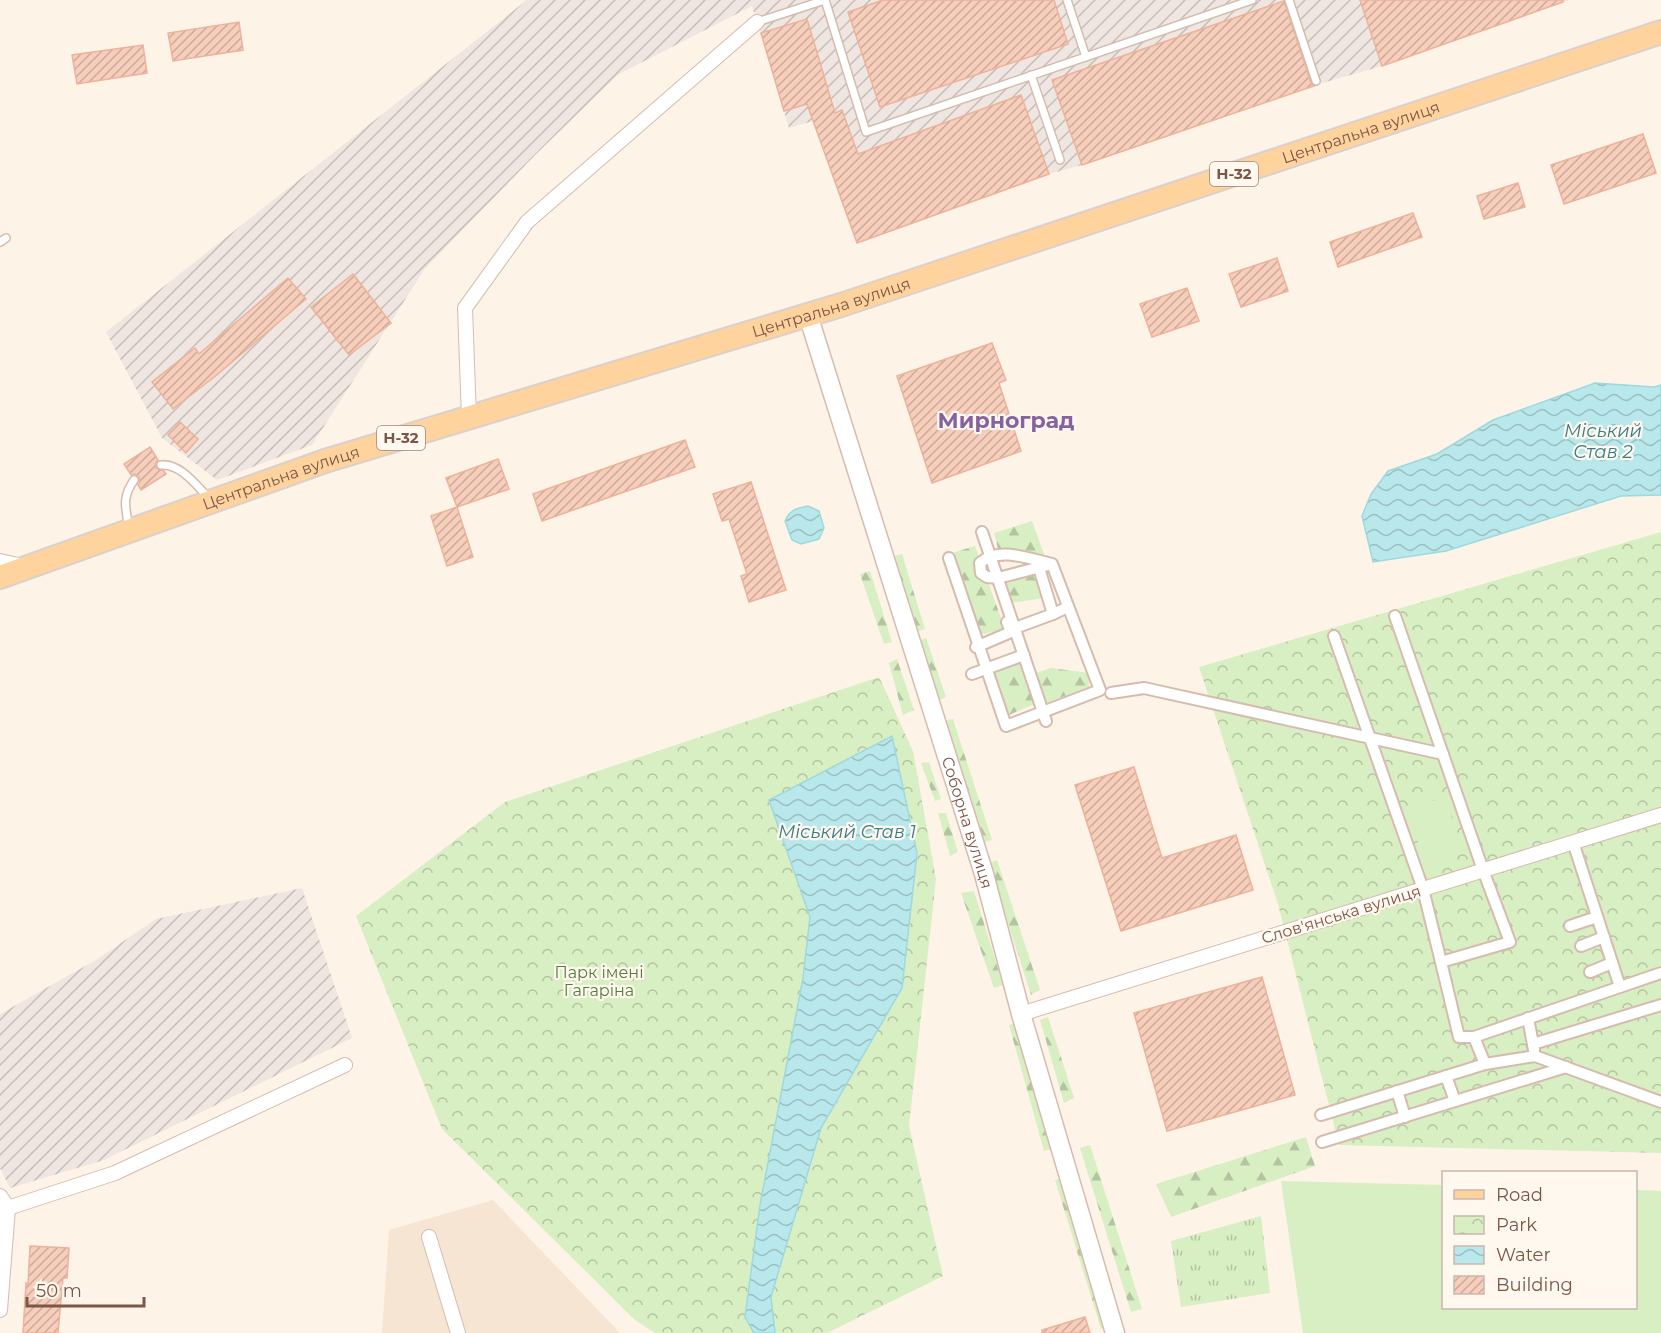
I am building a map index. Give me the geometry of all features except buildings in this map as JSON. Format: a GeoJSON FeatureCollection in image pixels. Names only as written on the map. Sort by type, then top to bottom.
{"type":"FeatureCollection","features":[{"type":"Feature","properties":{"kind":"main road","name":"Центральна вулиця"},"geometry":{"type":"LineString","coordinates":[[0,577],[325,461],[807,315],[1661,32]]}},
{"type":"Feature","properties":{"kind":"street"},"geometry":{"type":"LineString","coordinates":[[469,418],[465,308],[527,222],[757,22]]}},
{"type":"Feature","properties":{"kind":"street","name":"Соборна вулиця"},"geometry":{"type":"LineString","coordinates":[[807,315],[984,874],[1022,1014],[1115,1333]]}},
{"type":"Feature","properties":{"kind":"street"},"geometry":{"type":"LineString","coordinates":[[982,532],[1046,721]]}},
{"type":"Feature","properties":{"kind":"street"},"geometry":{"type":"LineString","coordinates":[[1009,554],[1052,564],[998,578],[987,577],[981,573],[980,564],[986,558],[1009,554]]}},
{"type":"Feature","properties":{"kind":"street"},"geometry":{"type":"LineString","coordinates":[[949,558],[1006,726],[1100,690],[1052,564]]}},
{"type":"Feature","properties":{"kind":"street"},"geometry":{"type":"LineString","coordinates":[[0,561],[30,567]]}},
{"type":"Feature","properties":{"kind":"street"},"geometry":{"type":"LineString","coordinates":[[1039,568],[1053,614]]}},
{"type":"Feature","properties":{"kind":"street"},"geometry":{"type":"LineString","coordinates":[[976,647],[1011,632],[1001,606],[1005,600]]}},
{"type":"Feature","properties":{"kind":"street"},"geometry":{"type":"LineString","coordinates":[[1015,628],[1068,607]]}},
{"type":"Feature","properties":{"kind":"street"},"geometry":{"type":"LineString","coordinates":[[1395,616],[1510,942],[1442,962]]}},
{"type":"Feature","properties":{"kind":"street"},"geometry":{"type":"LineString","coordinates":[[1334,636],[1423,889],[1460,1037],[1474,1037],[1661,973]]}},
{"type":"Feature","properties":{"kind":"street"},"geometry":{"type":"LineString","coordinates":[[972,674],[1024,655]]}},
{"type":"Feature","properties":{"kind":"street"},"geometry":{"type":"LineString","coordinates":[[1111,693],[1144,688],[1443,754]]}},
{"type":"Feature","properties":{"kind":"street","name":"Слов'янська вулиця"},"geometry":{"type":"LineString","coordinates":[[1022,1014],[1661,814]]}},
{"type":"Feature","properties":{"kind":"street"},"geometry":{"type":"LineString","coordinates":[[1573,842],[1620,987]]}},
{"type":"Feature","properties":{"kind":"street"},"geometry":{"type":"LineString","coordinates":[[1570,927],[1597,917]]}},
{"type":"Feature","properties":{"kind":"street"},"geometry":{"type":"LineString","coordinates":[[1581,946],[1604,937]]}},
{"type":"Feature","properties":{"kind":"street"},"geometry":{"type":"LineString","coordinates":[[1590,972],[1612,963]]}},
{"type":"Feature","properties":{"kind":"street"},"geometry":{"type":"LineString","coordinates":[[1533,1044],[1661,1005]]}},
{"type":"Feature","properties":{"kind":"street"},"geometry":{"type":"LineString","coordinates":[[1528,1018],[1535,1056]]}},
{"type":"Feature","properties":{"kind":"street"},"geometry":{"type":"LineString","coordinates":[[1474,1037],[1485,1064]]}},
{"type":"Feature","properties":{"kind":"street"},"geometry":{"type":"LineString","coordinates":[[1321,1115],[1485,1064],[1535,1056],[1661,1102]]}},
{"type":"Feature","properties":{"kind":"street"},"geometry":{"type":"LineString","coordinates":[[4,1212],[115,1173],[345,1065]]}},
{"type":"Feature","properties":{"kind":"street"},"geometry":{"type":"LineString","coordinates":[[1322,1142],[1566,1068]]}},
{"type":"Feature","properties":{"kind":"street"},"geometry":{"type":"LineString","coordinates":[[1446,1076],[1455,1101]]}},
{"type":"Feature","properties":{"kind":"street"},"geometry":{"type":"LineString","coordinates":[[1397,1091],[1406,1117]]}},
{"type":"Feature","properties":{"kind":"street"},"geometry":{"type":"LineString","coordinates":[[0,1196],[4,1212],[0,1310]]}},
{"type":"Feature","properties":{"kind":"street"},"geometry":{"type":"LineString","coordinates":[[429,1237],[458,1333]]}},
{"type":"Feature","properties":{"kind":"lane"},"geometry":{"type":"LineString","coordinates":[[757,22],[825,0],[866,132],[1252,0]]}},
{"type":"Feature","properties":{"kind":"lane"},"geometry":{"type":"LineString","coordinates":[[1067,0],[1086,57]]}},
{"type":"Feature","properties":{"kind":"lane"},"geometry":{"type":"LineString","coordinates":[[1289,0],[1316,81]]}},
{"type":"Feature","properties":{"kind":"lane"},"geometry":{"type":"LineString","coordinates":[[1031,75],[1060,160]]}},
{"type":"Feature","properties":{"kind":"lane"},"geometry":{"type":"LineString","coordinates":[[161,465],[167,464],[178,468],[213,501]]}},
{"type":"Feature","properties":{"kind":"lane"},"geometry":{"type":"LineString","coordinates":[[129,531],[125,499],[134,480]]}},
{"type":"Feature","properties":{"kind":"shaded area"},"geometry":{"type":"Polygon","coordinates":[[[527,0],[1570,0],[1382,66],[1319,84],[1082,165],[1049,174],[857,243],[813,121],[789,128],[752,6],[619,74],[536,154],[424,270],[312,445],[217,480],[162,438],[106,332],[527,0]]]}},
{"type":"Feature","properties":{"kind":"shaded area"},"geometry":{"type":"Polygon","coordinates":[[[302,888],[352,1038],[104,1160],[10,1188],[0,1168],[0,1014],[96,960],[156,919],[302,888]]]}},
{"type":"Feature","properties":{"kind":"shaded area"},"geometry":{"type":"Polygon","coordinates":[[[493,1200],[620,1333],[382,1333],[389,1230],[493,1200]]]}},
{"type":"Feature","properties":{"kind":"green space"},"geometry":{"type":"Polygon","coordinates":[[[1032,521],[1045,557],[998,549],[994,533],[1032,521]]]}},
{"type":"Feature","properties":{"kind":"green space"},"geometry":{"type":"Polygon","coordinates":[[[1661,532],[1661,1153],[1339,1145],[1278,904],[1199,667],[1661,532]]]}},
{"type":"Feature","properties":{"kind":"green space"},"geometry":{"type":"Polygon","coordinates":[[[975,546],[1005,629],[979,635],[952,553],[975,546]]]}},
{"type":"Feature","properties":{"kind":"green space"},"geometry":{"type":"Polygon","coordinates":[[[902,554],[925,629],[916,632],[890,557],[902,554]]]}},
{"type":"Feature","properties":{"kind":"green space"},"geometry":{"type":"Polygon","coordinates":[[[870,571],[892,642],[884,644],[860,574],[870,571]]]}},
{"type":"Feature","properties":{"kind":"green space"},"geometry":{"type":"Polygon","coordinates":[[[1038,574],[1045,598],[1011,603],[1005,583],[1038,574]]]}},
{"type":"Feature","properties":{"kind":"green space"},"geometry":{"type":"Polygon","coordinates":[[[926,638],[946,697],[936,702],[918,641],[926,638]]]}},
{"type":"Feature","properties":{"kind":"green space"},"geometry":{"type":"Polygon","coordinates":[[[897,659],[914,710],[903,715],[889,663],[897,659]]]}},
{"type":"Feature","properties":{"kind":"green space"},"geometry":{"type":"Polygon","coordinates":[[[1019,663],[1034,704],[1009,715],[993,674],[1019,663]]]}},
{"type":"Feature","properties":{"kind":"green space"},"geometry":{"type":"Polygon","coordinates":[[[1051,668],[1089,673],[1089,687],[1043,704],[1036,673],[1051,668]]]}},
{"type":"Feature","properties":{"kind":"green space","name":"Парк імені Гагаріна"},"geometry":{"type":"Polygon","coordinates":[[[879,677],[913,751],[936,879],[909,1126],[943,1276],[827,1333],[775,1333],[771,1297],[821,1128],[902,988],[769,800],[810,917],[803,978],[760,1205],[745,1317],[754,1333],[655,1333],[635,1320],[442,1129],[356,916],[505,802],[879,677]]]}},
{"type":"Feature","properties":{"kind":"green space"},"geometry":{"type":"Polygon","coordinates":[[[953,719],[992,840],[982,843],[942,721],[953,719]]]}},
{"type":"Feature","properties":{"kind":"green space"},"geometry":{"type":"Polygon","coordinates":[[[929,762],[941,799],[935,801],[921,763],[929,762]]]}},
{"type":"Feature","properties":{"kind":"green space"},"geometry":{"type":"Polygon","coordinates":[[[1445,798],[1464,853],[1451,858],[1450,861],[1425,866],[1408,808],[1419,805],[1423,799],[1434,801],[1445,798]]]}},
{"type":"Feature","properties":{"kind":"green space"},"geometry":{"type":"Polygon","coordinates":[[[938,813],[946,813],[958,852],[950,856],[938,813]]]}},
{"type":"Feature","properties":{"kind":"green space"},"geometry":{"type":"Polygon","coordinates":[[[997,860],[1040,990],[1031,995],[989,863],[997,860]]]}},
{"type":"Feature","properties":{"kind":"green space"},"geometry":{"type":"Polygon","coordinates":[[[974,891],[1003,985],[994,988],[961,893],[974,891]]]}},
{"type":"Feature","properties":{"kind":"green space"},"geometry":{"type":"Polygon","coordinates":[[[1048,1017],[1074,1098],[1064,1103],[1040,1020],[1048,1017]]]}},
{"type":"Feature","properties":{"kind":"green space"},"geometry":{"type":"Polygon","coordinates":[[[1015,1023],[1053,1149],[1044,1151],[1009,1025],[1015,1023]]]}},
{"type":"Feature","properties":{"kind":"green space"},"geometry":{"type":"Polygon","coordinates":[[[1306,1137],[1315,1166],[1171,1217],[1156,1184],[1306,1137]]]}},
{"type":"Feature","properties":{"kind":"green space"},"geometry":{"type":"Polygon","coordinates":[[[1090,1145],[1142,1309],[1131,1312],[1080,1148],[1090,1145]]]}},
{"type":"Feature","properties":{"kind":"green space"},"geometry":{"type":"Polygon","coordinates":[[[1065,1178],[1111,1326],[1101,1329],[1055,1180],[1065,1178]]]}},
{"type":"Feature","properties":{"kind":"green space"},"geometry":{"type":"Polygon","coordinates":[[[1281,1181],[1442,1185],[1442,1309],[1637,1309],[1637,1190],[1661,1191],[1661,1333],[1303,1333],[1281,1181]]]}},
{"type":"Feature","properties":{"kind":"green space"},"geometry":{"type":"Polygon","coordinates":[[[1261,1216],[1270,1293],[1181,1307],[1171,1241],[1261,1216]]]}},
{"type":"Feature","properties":{"kind":"water","name":"Міський Став 2"},"geometry":{"type":"Polygon","coordinates":[[[1595,383],[1654,387],[1661,385],[1661,495],[1621,496],[1446,551],[1373,562],[1362,516],[1371,494],[1388,471],[1437,454],[1493,420],[1595,383]]]}},
{"type":"Feature","properties":{"kind":"water"},"geometry":{"type":"Polygon","coordinates":[[[808,506],[819,511],[824,528],[819,539],[801,544],[792,540],[785,521],[794,510],[808,506]]]}},
{"type":"Feature","properties":{"kind":"water","name":"Міський Став 1"},"geometry":{"type":"Polygon","coordinates":[[[892,736],[917,853],[902,988],[821,1128],[771,1297],[775,1333],[754,1333],[745,1317],[760,1205],[803,978],[810,917],[769,800],[892,736]]]}},
{"type":"Feature","properties":{"kind":"district","name":"Мирноград"},"geometry":{"type":"Point","coordinates":[1006,420]}}]}
